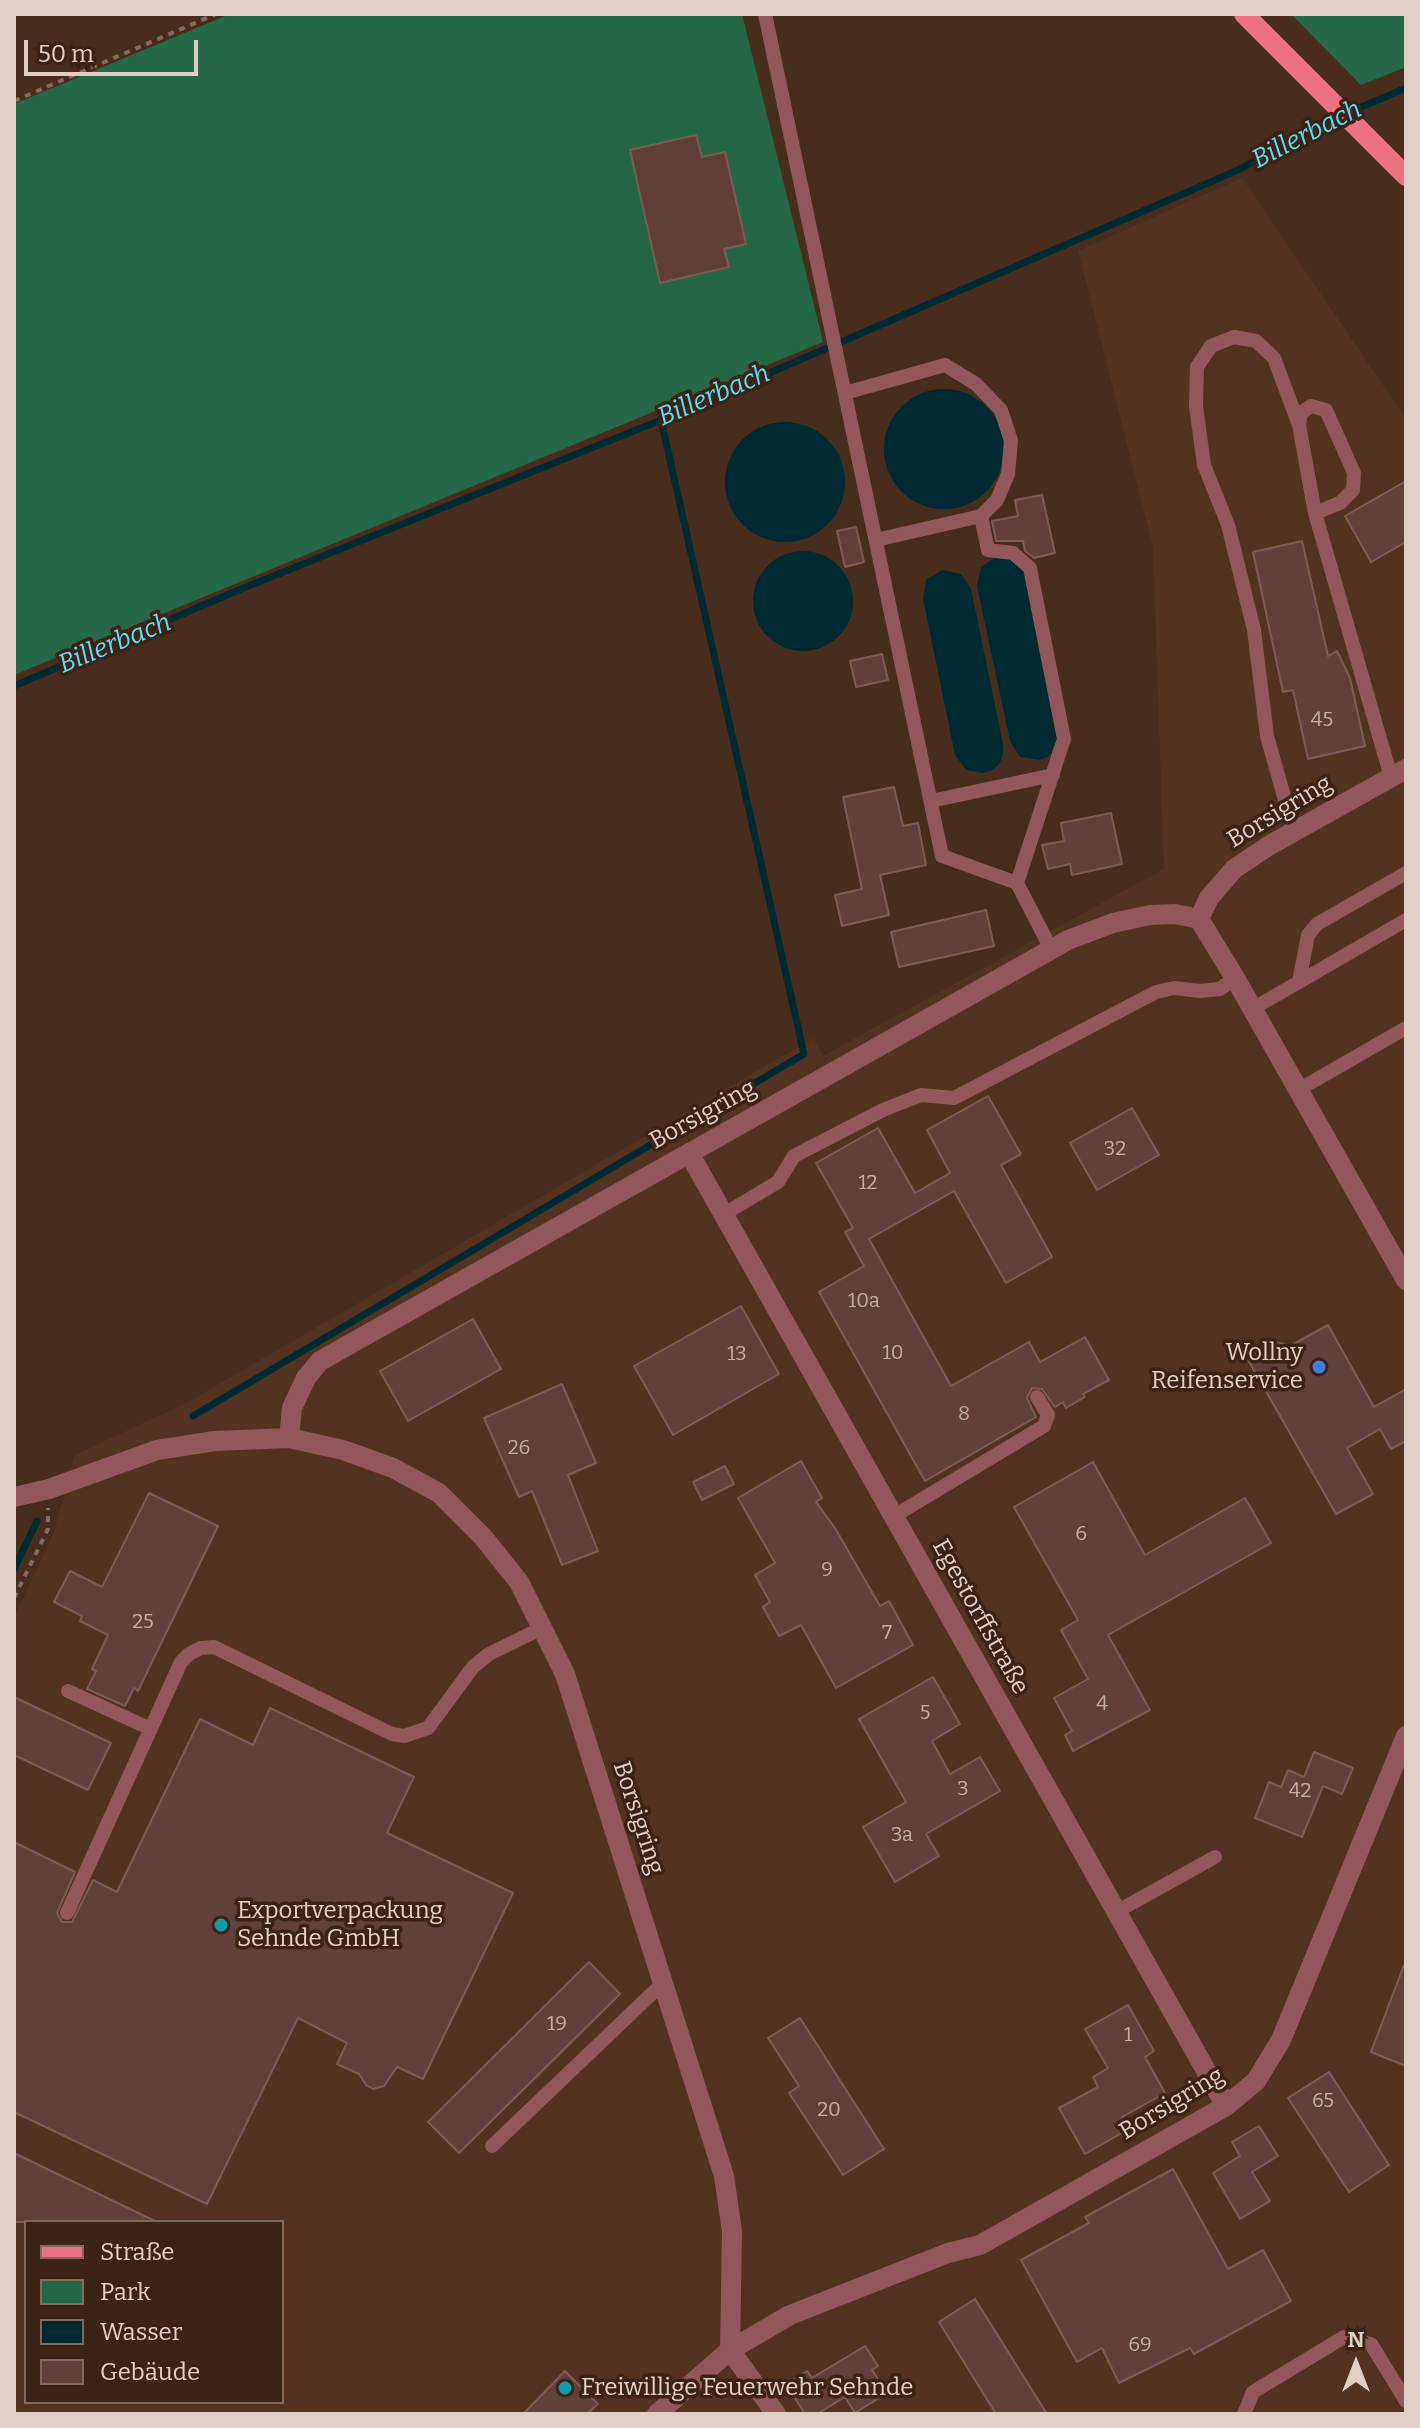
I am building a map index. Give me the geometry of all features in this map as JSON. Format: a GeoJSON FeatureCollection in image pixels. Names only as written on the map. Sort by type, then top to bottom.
{"type":"FeatureCollection","features":[{"type":"Feature","properties":{"kind":"main road"},"geometry":{"type":"LineString","coordinates":[[1244,14],[1406,176]]}},
{"type":"Feature","properties":{"kind":"street","name":"Borsigring"},"geometry":{"type":"LineString","coordinates":[[289,1438],[292,1408],[306,1378],[320,1361],[1051,949],[1099,927],[1140,916],[1175,914],[1199,919],[1209,898],[1234,869],[1399,773]]}},
{"type":"Feature","properties":{"kind":"street"},"geometry":{"type":"LineString","coordinates":[[1199,919],[1406,1280]]}},
{"type":"Feature","properties":{"kind":"street","name":"Egestorffstraße"},"geometry":{"type":"LineString","coordinates":[[689,1153],[1226,2106]]}},
{"type":"Feature","properties":{"kind":"street"},"geometry":{"type":"LineString","coordinates":[[1387,1247],[1406,1237]]}},
{"type":"Feature","properties":{"kind":"street","name":"Borsigring"},"geometry":{"type":"LineString","coordinates":[[14,1497],[49,1489],[157,1450],[215,1441],[289,1438],[343,1450],[393,1468],[439,1493],[483,1537],[519,1582],[565,1674],[724,2176],[732,2231],[730,2350]]}},
{"type":"Feature","properties":{"kind":"street","name":"Borsigring"},"geometry":{"type":"LineString","coordinates":[[657,2414],[730,2350],[790,2315],[948,2253],[980,2245],[1226,2106],[1256,2081],[1281,2040],[1406,1736]]}},
{"type":"Feature","properties":{"kind":"street"},"geometry":{"type":"LineString","coordinates":[[730,2350],[776,2414]]}},
{"type":"Feature","properties":{"kind":"lane"},"geometry":{"type":"LineString","coordinates":[[765,14],[942,856],[1017,883],[1051,949]]}},
{"type":"Feature","properties":{"kind":"lane"},"geometry":{"type":"LineString","coordinates":[[1294,832],[1267,736],[1254,630],[1228,525],[1204,465],[1196,406],[1197,367],[1211,346],[1234,337],[1256,341],[1274,358],[1299,425],[1315,513],[1399,773]]}},
{"type":"Feature","properties":{"kind":"lane"},"geometry":{"type":"LineString","coordinates":[[845,393],[945,365],[976,384],[1001,410],[1011,441],[1008,474],[997,500],[981,516],[876,540]]}},
{"type":"Feature","properties":{"kind":"lane"},"geometry":{"type":"LineString","coordinates":[[1299,425],[1301,413],[1311,406],[1326,410],[1354,473],[1353,490],[1340,503],[1315,513]]}},
{"type":"Feature","properties":{"kind":"lane"},"geometry":{"type":"LineString","coordinates":[[981,516],[988,550],[1013,553],[1030,568],[1064,739],[1017,883]]}},
{"type":"Feature","properties":{"kind":"lane"},"geometry":{"type":"LineString","coordinates":[[931,801],[1053,775]]}},
{"type":"Feature","properties":{"kind":"lane"},"geometry":{"type":"LineString","coordinates":[[1299,982],[1308,935],[1317,924],[1406,873]]}},
{"type":"Feature","properties":{"kind":"lane"},"geometry":{"type":"LineString","coordinates":[[1252,1009],[1406,920]]}},
{"type":"Feature","properties":{"kind":"lane"},"geometry":{"type":"LineString","coordinates":[[724,1214],[778,1182],[794,1156],[883,1110],[921,1095],[954,1098],[1156,992],[1174,988],[1200,991],[1220,989],[1235,978]]}},
{"type":"Feature","properties":{"kind":"lane"},"geometry":{"type":"LineString","coordinates":[[1298,1090],[1406,1028]]}},
{"type":"Feature","properties":{"kind":"lane"},"geometry":{"type":"LineString","coordinates":[[894,1516],[1044,1426],[1048,1415],[1037,1397]]}},
{"type":"Feature","properties":{"kind":"lane"},"geometry":{"type":"LineString","coordinates":[[67,1913],[181,1662],[189,1654],[201,1648],[214,1647],[392,1734],[404,1736],[428,1728],[473,1667],[489,1654],[542,1628]]}},
{"type":"Feature","properties":{"kind":"lane"},"geometry":{"type":"LineString","coordinates":[[68,1691],[151,1729]]}},
{"type":"Feature","properties":{"kind":"lane"},"geometry":{"type":"LineString","coordinates":[[1116,1912],[1215,1857]]}},
{"type":"Feature","properties":{"kind":"lane"},"geometry":{"type":"LineString","coordinates":[[492,2146],[663,1983]]}},
{"type":"Feature","properties":{"kind":"lane"},"geometry":{"type":"LineString","coordinates":[[1244,2414],[1253,2392],[1344,2337],[1371,2344],[1406,2401]]}},
{"type":"Feature","properties":{"kind":"path"},"geometry":{"type":"LineString","coordinates":[[14,101],[216,14]]}},
{"type":"Feature","properties":{"kind":"path"},"geometry":{"type":"LineString","coordinates":[[14,1598],[48,1529],[49,1489]]}},
{"type":"Feature","properties":{"kind":"shaded area"},"geometry":{"type":"Polygon","coordinates":[[[1242,178],[1406,419],[1406,2414],[14,2414],[14,1617],[53,1535],[75,1455],[188,1402],[814,1038],[823,1056],[1164,869],[1153,546],[1078,251],[1242,178]]]}},
{"type":"Feature","properties":{"kind":"green space"},"geometry":{"type":"Polygon","coordinates":[[[230,14],[742,14],[823,342],[14,675],[14,104],[230,14]]]}},
{"type":"Feature","properties":{"kind":"green space"},"geometry":{"type":"Polygon","coordinates":[[[1291,14],[1406,14],[1406,67],[1361,85],[1291,14]]]}},
{"type":"Feature","properties":{"kind":"water"},"geometry":{"type":"Polygon","coordinates":[[[944,389],[967,393],[987,406],[1000,426],[1004,449],[1000,472],[987,492],[967,505],[944,509],[921,505],[901,492],[888,472],[884,449],[888,426],[901,406],[921,393],[944,389]]]}},
{"type":"Feature","properties":{"kind":"water"},"geometry":{"type":"Polygon","coordinates":[[[785,422],[808,427],[827,440],[840,459],[845,482],[840,505],[827,524],[808,537],[785,542],[762,537],[743,524],[730,505],[725,482],[730,459],[743,440],[762,427],[785,422]]]}},
{"type":"Feature","properties":{"kind":"water"},"geometry":{"type":"Polygon","coordinates":[[[803,551],[831,559],[845,573],[853,601],[845,629],[831,643],[803,651],[775,643],[761,629],[753,601],[761,573],[775,559],[803,551]]]}},
{"type":"Feature","properties":{"kind":"water"},"geometry":{"type":"Polygon","coordinates":[[[997,556],[1006,556],[1022,567],[1026,576],[1058,741],[1048,757],[1039,760],[1020,757],[1010,741],[977,586],[981,567],[997,556]]]}},
{"type":"Feature","properties":{"kind":"water"},"geometry":{"type":"Polygon","coordinates":[[[942,570],[961,574],[971,589],[1003,744],[1000,763],[984,773],[966,770],[955,755],[923,599],[926,580],[942,570]]]}},
{"type":"Feature","properties":{"kind":"building"},"geometry":{"type":"Polygon","coordinates":[[[696,135],[702,157],[725,152],[746,244],[724,249],[729,267],[660,283],[630,150],[696,135]]]}},
{"type":"Feature","properties":{"kind":"building"},"geometry":{"type":"Polygon","coordinates":[[[1406,481],[1406,542],[1371,562],[1345,516],[1406,481]]]}},
{"type":"Feature","properties":{"kind":"building"},"geometry":{"type":"Polygon","coordinates":[[[1042,495],[1055,553],[1034,558],[1025,551],[1023,541],[996,541],[992,521],[1018,516],[1015,500],[1042,495]]]}},
{"type":"Feature","properties":{"kind":"building"},"geometry":{"type":"Polygon","coordinates":[[[856,527],[864,562],[845,567],[837,531],[856,527]]]}},
{"type":"Feature","properties":{"kind":"building"},"geometry":{"type":"Polygon","coordinates":[[[1302,541],[1328,656],[1337,651],[1350,678],[1365,746],[1308,759],[1293,690],[1283,692],[1253,552],[1302,541]]]}},
{"type":"Feature","properties":{"kind":"building"},"geometry":{"type":"Polygon","coordinates":[[[882,654],[888,680],[856,687],[850,661],[882,654]]]}},
{"type":"Feature","properties":{"kind":"building"},"geometry":{"type":"Polygon","coordinates":[[[894,787],[903,826],[918,823],[926,865],[880,875],[889,915],[842,926],[835,895],[862,889],[843,797],[894,787]]]}},
{"type":"Feature","properties":{"kind":"building"},"geometry":{"type":"Polygon","coordinates":[[[1111,813],[1122,864],[1072,875],[1070,864],[1048,869],[1042,845],[1064,841],[1061,823],[1111,813]]]}},
{"type":"Feature","properties":{"kind":"building"},"geometry":{"type":"Polygon","coordinates":[[[986,910],[994,946],[899,967],[891,932],[986,910]]]}},
{"type":"Feature","properties":{"kind":"building"},"geometry":{"type":"Polygon","coordinates":[[[988,1096],[1021,1154],[1001,1165],[1052,1257],[1006,1283],[954,1191],[869,1239],[951,1386],[1029,1342],[1040,1362],[1085,1337],[1109,1380],[1083,1394],[1085,1397],[1066,1408],[1063,1402],[1055,1407],[1042,1389],[1032,1388],[1027,1398],[1036,1417],[925,1481],[819,1292],[864,1266],[845,1232],[853,1228],[816,1163],[878,1128],[915,1193],[950,1173],[927,1130],[988,1096]]]}},
{"type":"Feature","properties":{"kind":"building"},"geometry":{"type":"Polygon","coordinates":[[[1132,1108],[1159,1155],[1097,1190],[1070,1143],[1132,1108]]]}},
{"type":"Feature","properties":{"kind":"building"},"geometry":{"type":"Polygon","coordinates":[[[741,1306],[779,1374],[673,1435],[634,1366],[741,1306]]]}},
{"type":"Feature","properties":{"kind":"building"},"geometry":{"type":"Polygon","coordinates":[[[473,1319],[501,1369],[408,1421],[380,1371],[473,1319]]]}},
{"type":"Feature","properties":{"kind":"building"},"geometry":{"type":"Polygon","coordinates":[[[1328,1325],[1374,1407],[1406,1389],[1406,1441],[1391,1449],[1380,1429],[1347,1448],[1373,1494],[1336,1514],[1247,1358],[1276,1342],[1290,1346],[1328,1325]]]}},
{"type":"Feature","properties":{"kind":"building"},"geometry":{"type":"Polygon","coordinates":[[[562,1384],[596,1463],[568,1475],[598,1551],[562,1565],[532,1491],[519,1497],[484,1418],[562,1384]]]}},
{"type":"Feature","properties":{"kind":"building"},"geometry":{"type":"Polygon","coordinates":[[[801,1461],[822,1498],[816,1502],[835,1528],[880,1606],[889,1601],[913,1645],[836,1688],[801,1625],[779,1636],[763,1607],[770,1602],[755,1575],[775,1563],[738,1498],[801,1461]]]}},
{"type":"Feature","properties":{"kind":"building"},"geometry":{"type":"Polygon","coordinates":[[[1093,1462],[1145,1555],[1245,1498],[1271,1543],[1108,1635],[1150,1710],[1073,1751],[1065,1735],[1072,1731],[1054,1698],[1088,1679],[1061,1630],[1078,1620],[1014,1507],[1093,1462]]]}},
{"type":"Feature","properties":{"kind":"building"},"geometry":{"type":"Polygon","coordinates":[[[725,1466],[734,1484],[702,1500],[693,1482],[725,1466]]]}},
{"type":"Feature","properties":{"kind":"building"},"geometry":{"type":"Polygon","coordinates":[[[149,1493],[218,1526],[138,1691],[134,1688],[125,1706],[87,1689],[96,1671],[92,1669],[108,1635],[80,1621],[82,1616],[54,1602],[70,1571],[102,1587],[149,1493]]]}},
{"type":"Feature","properties":{"kind":"building"},"geometry":{"type":"Polygon","coordinates":[[[933,1677],[960,1724],[932,1741],[950,1774],[980,1757],[1000,1791],[926,1834],[939,1856],[895,1882],[863,1827],[906,1802],[859,1719],[933,1677]]]}},
{"type":"Feature","properties":{"kind":"building"},"geometry":{"type":"Polygon","coordinates":[[[14,1697],[111,1743],[88,1790],[14,1755],[14,1697]]]}},
{"type":"Feature","properties":{"kind":"building","name":"Exportverpackung Sehnde GmbH"},"geometry":{"type":"Polygon","coordinates":[[[270,1708],[414,1777],[387,1833],[513,1893],[423,2079],[397,2067],[384,2086],[373,2089],[359,2074],[337,2064],[347,2043],[298,2018],[207,2204],[14,2112],[14,1842],[75,1872],[57,1913],[62,1922],[72,1922],[93,1880],[117,1892],[200,1719],[253,1745],[270,1708]]]}},
{"type":"Feature","properties":{"kind":"building"},"geometry":{"type":"Polygon","coordinates":[[[1314,1752],[1353,1768],[1342,1794],[1323,1786],[1302,1837],[1255,1818],[1269,1782],[1281,1787],[1288,1770],[1304,1777],[1314,1752]]]}},
{"type":"Feature","properties":{"kind":"building"},"geometry":{"type":"Polygon","coordinates":[[[589,1962],[620,1994],[459,2153],[428,2122],[589,1962]]]}},
{"type":"Feature","properties":{"kind":"building"},"geometry":{"type":"Polygon","coordinates":[[[1406,1966],[1406,2066],[1371,2052],[1406,1966]]]}},
{"type":"Feature","properties":{"kind":"building"},"geometry":{"type":"Polygon","coordinates":[[[1128,2005],[1154,2051],[1145,2057],[1165,2093],[1122,2117],[1129,2129],[1085,2154],[1059,2108],[1098,2087],[1093,2077],[1108,2068],[1085,2029],[1128,2005]]]}},
{"type":"Feature","properties":{"kind":"building"},"geometry":{"type":"Polygon","coordinates":[[[800,2018],[884,2149],[843,2175],[789,2093],[799,2086],[768,2038],[800,2018]]]}},
{"type":"Feature","properties":{"kind":"building"},"geometry":{"type":"Polygon","coordinates":[[[1329,2072],[1389,2165],[1349,2192],[1288,2098],[1329,2072]]]}},
{"type":"Feature","properties":{"kind":"building"},"geometry":{"type":"Polygon","coordinates":[[[1259,2126],[1278,2156],[1252,2172],[1270,2201],[1240,2219],[1213,2173],[1240,2156],[1232,2142],[1259,2126]]]}},
{"type":"Feature","properties":{"kind":"building"},"geometry":{"type":"Polygon","coordinates":[[[14,2153],[153,2220],[24,2220],[14,2222],[14,2153]]]}},
{"type":"Feature","properties":{"kind":"building"},"geometry":{"type":"Polygon","coordinates":[[[1173,2169],[1228,2269],[1263,2250],[1291,2301],[1194,2354],[1190,2348],[1119,2383],[1102,2348],[1077,2362],[1021,2260],[1089,2223],[1085,2217],[1173,2169]]]}},
{"type":"Feature","properties":{"kind":"building"},"geometry":{"type":"Polygon","coordinates":[[[975,2299],[1047,2414],[996,2414],[939,2322],[975,2299]]]}},
{"type":"Feature","properties":{"kind":"building"},"geometry":{"type":"Polygon","coordinates":[[[865,2346],[878,2366],[872,2370],[887,2393],[855,2413],[845,2397],[817,2414],[805,2414],[786,2384],[807,2371],[812,2378],[865,2346]]]}},
{"type":"Feature","properties":{"kind":"building","name":"Freiwillige Feuerwehr Sehnde"},"geometry":{"type":"Polygon","coordinates":[[[565,2371],[598,2404],[587,2414],[523,2414],[565,2371]]]}},
{"type":"Feature","properties":{"kind":"waterway","name":"Billerbach"},"geometry":{"type":"LineString","coordinates":[[14,686],[246,587],[661,420],[1238,170],[1319,125],[1406,88]]}},
{"type":"Feature","properties":{"kind":"waterway"},"geometry":{"type":"LineString","coordinates":[[193,1416],[804,1054],[661,420]]}},
{"type":"Feature","properties":{"kind":"waterway"},"geometry":{"type":"LineString","coordinates":[[14,1569],[37,1521]]}},
{"type":"Feature","properties":{"kind":"place","name":"Wollny Reifenservice"},"geometry":{"type":"Point","coordinates":[1319,1367]}},
{"type":"Feature","properties":{"kind":"place","name":"Exportverpackung Sehnde GmbH"},"geometry":{"type":"Point","coordinates":[221,1925]}},
{"type":"Feature","properties":{"kind":"place","name":"Freiwillige Feuerwehr Sehnde"},"geometry":{"type":"Point","coordinates":[565,2388]}}]}
